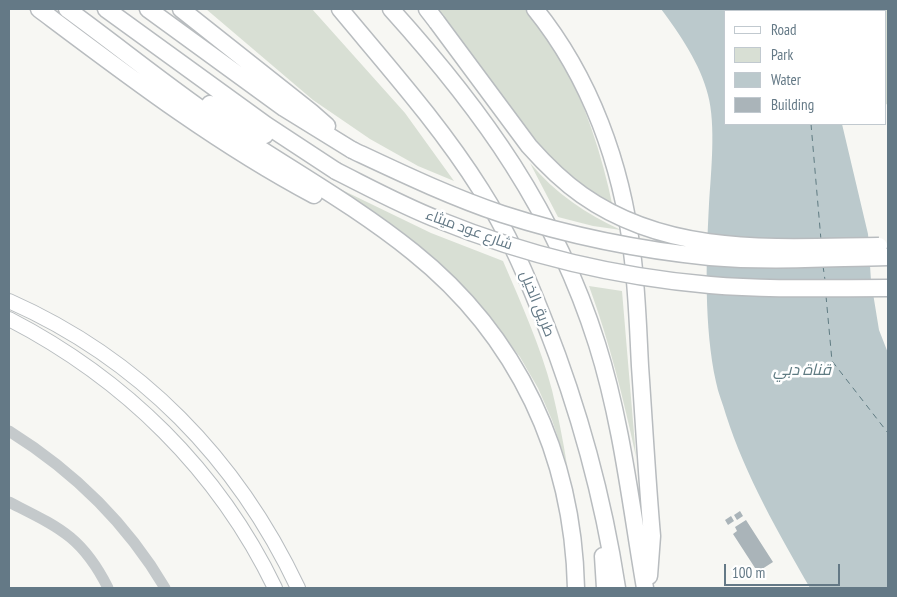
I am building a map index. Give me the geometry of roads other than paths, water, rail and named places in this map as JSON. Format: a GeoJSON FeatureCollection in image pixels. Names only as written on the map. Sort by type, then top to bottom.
{"type":"FeatureCollection","features":[{"type":"Feature","properties":{"kind":"highway"},"geometry":{"type":"LineString","coordinates":[[39,9],[222,140],[294,184],[350,214],[368,220]]}},
{"type":"Feature","properties":{"kind":"highway"},"geometry":{"type":"LineString","coordinates":[[67,9],[230,130],[400,242],[428,264],[458,292],[485,324],[508,357],[538,411],[553,450],[572,526],[576,588]]}},
{"type":"Feature","properties":{"kind":"highway","name":"شارع عود ميثاء"},"geometry":{"type":"LineString","coordinates":[[106,9],[244,109],[331,168],[386,197],[446,223],[490,239],[544,256],[599,269],[655,279],[710,285],[767,288],[888,288]]}},
{"type":"Feature","properties":{"kind":"highway","name":"شارع عود ميثاء"},"geometry":{"type":"LineString","coordinates":[[148,9],[284,108],[346,146],[450,194],[500,214],[605,242],[658,251],[766,259],[888,258]]}},
{"type":"Feature","properties":{"kind":"highway"},"geometry":{"type":"LineString","coordinates":[[181,9],[322,121],[346,146]]}},
{"type":"Feature","properties":{"kind":"highway","name":"طريق الخيل"},"geometry":{"type":"LineString","coordinates":[[340,9],[445,136],[482,192],[507,236],[532,290],[568,383],[603,509],[617,588]]}},
{"type":"Feature","properties":{"kind":"highway"},"geometry":{"type":"LineString","coordinates":[[391,9],[454,80],[484,120],[527,187],[548,224],[566,263],[594,336],[608,386],[618,428],[646,588]]}},
{"type":"Feature","properties":{"kind":"highway"},"geometry":{"type":"LineString","coordinates":[[535,9],[555,36],[570,62],[606,136]]}},
{"type":"Feature","properties":{"kind":"highway"},"geometry":{"type":"LineString","coordinates":[[548,9],[574,53],[600,107],[624,206],[634,276],[652,536],[646,588]]}},
{"type":"Feature","properties":{"kind":"highway"},"geometry":{"type":"LineString","coordinates":[[432,15],[529,146],[545,164],[581,195],[622,219],[667,235],[714,244],[774,247],[888,246]]}},
{"type":"Feature","properties":{"kind":"highway"},"geometry":{"type":"LineString","coordinates":[[98,31],[117,41],[225,113],[331,168]]}},
{"type":"Feature","properties":{"kind":"highway"},"geometry":{"type":"LineString","coordinates":[[603,509],[605,588]]}},
{"type":"Feature","properties":{"kind":"main road"},"geometry":{"type":"LineString","coordinates":[[9,300],[68,331],[107,356],[146,387],[182,420],[221,463],[250,503],[277,546],[298,588]]}},
{"type":"Feature","properties":{"kind":"main road"},"geometry":{"type":"LineString","coordinates":[[9,320],[55,345],[99,375],[140,408],[176,443],[209,481],[229,508],[249,539],[275,588]]}},
{"type":"Feature","properties":{"kind":"lane"},"geometry":{"type":"LineString","coordinates":[[9,431],[65,470],[102,504],[134,542],[165,588]]}},
{"type":"Feature","properties":{"kind":"lane"},"geometry":{"type":"LineString","coordinates":[[9,502],[52,524],[73,538],[94,563],[108,588]]}},
{"type":"Feature","properties":{"kind":"water","name":"قناة دبي"},"geometry":{"type":"Polygon","coordinates":[[[661,9],[838,9],[724,10],[724,125],[842,125],[868,234],[871,281],[879,330],[888,353],[888,588],[810,588],[764,504],[734,438],[717,386],[709,339],[707,248],[712,120],[705,84],[695,61],[661,9]]]}}]}
